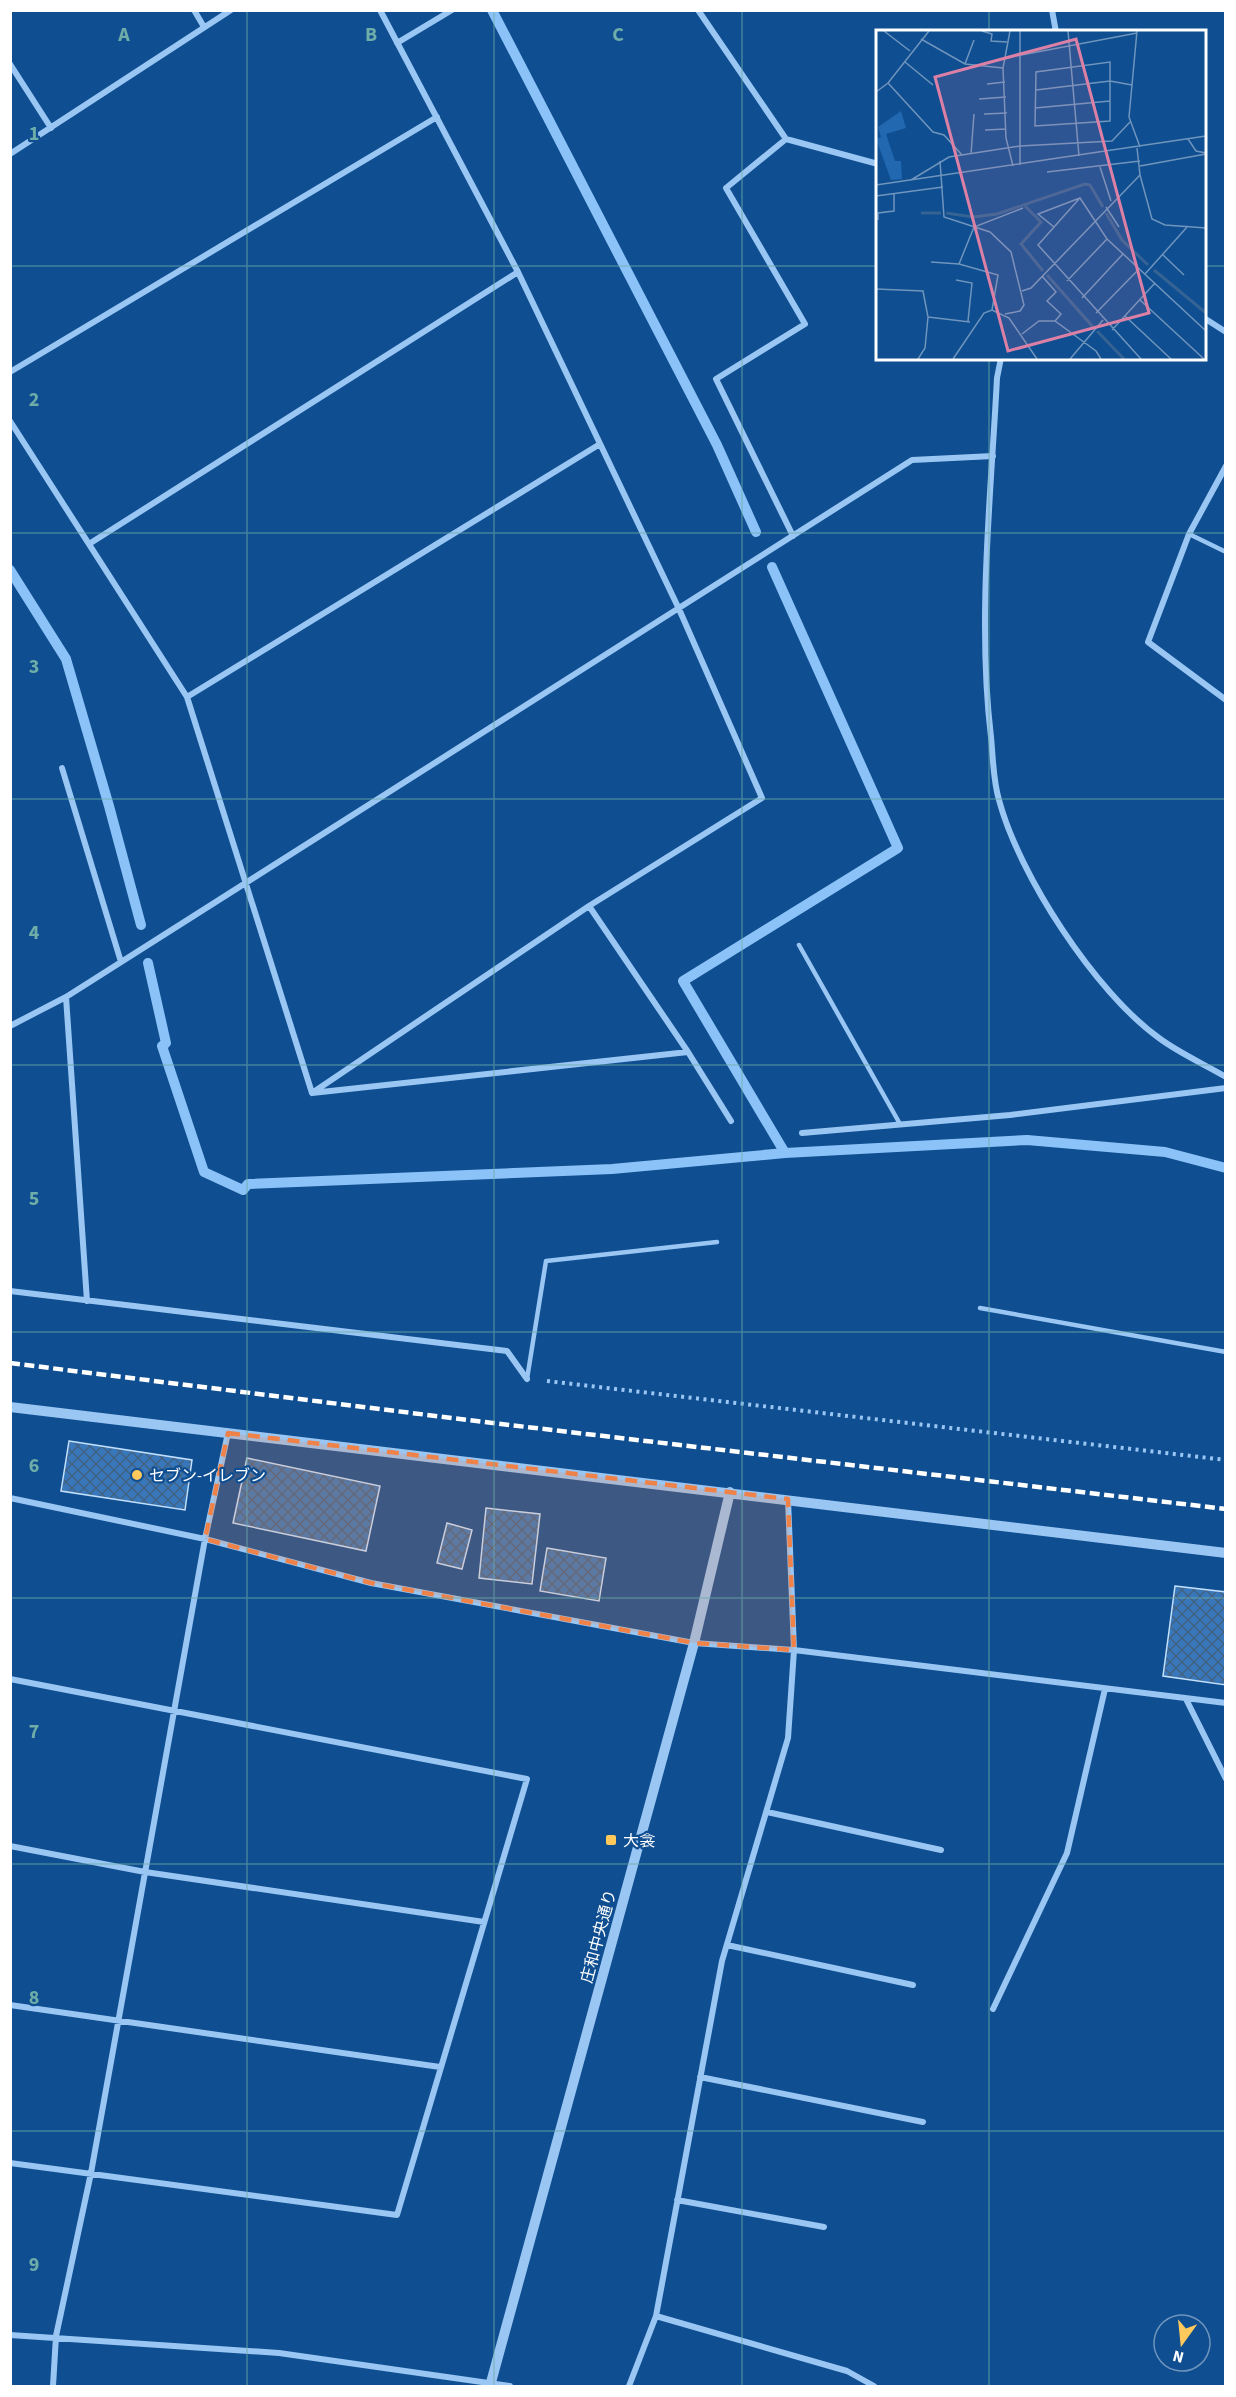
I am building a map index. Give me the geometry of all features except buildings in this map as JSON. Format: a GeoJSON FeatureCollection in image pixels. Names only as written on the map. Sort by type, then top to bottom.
{"type":"FeatureCollection","features":[{"type":"Feature","properties":{"kind":"street"},"geometry":{"type":"LineString","coordinates":[[194,10],[204,27]]}},
{"type":"Feature","properties":{"kind":"street"},"geometry":{"type":"LineString","coordinates":[[10,154],[231,10]]}},
{"type":"Feature","properties":{"kind":"street"},"geometry":{"type":"LineString","coordinates":[[312,1093],[589,906],[762,798],[679,609],[518,272],[380,10]]}},
{"type":"Feature","properties":{"kind":"street"},"geometry":{"type":"LineString","coordinates":[[397,43],[452,10]]}},
{"type":"Feature","properties":{"kind":"street"},"geometry":{"type":"LineString","coordinates":[[698,10],[786,139],[876,163]]}},
{"type":"Feature","properties":{"kind":"street"},"geometry":{"type":"LineString","coordinates":[[1052,10],[1056,30]]}},
{"type":"Feature","properties":{"kind":"street"},"geometry":{"type":"LineString","coordinates":[[10,64],[51,128]]}},
{"type":"Feature","properties":{"kind":"street"},"geometry":{"type":"LineString","coordinates":[[10,372],[437,117]]}},
{"type":"Feature","properties":{"kind":"street"},"geometry":{"type":"LineString","coordinates":[[786,139],[726,188],[805,324],[716,379],[793,536]]}},
{"type":"Feature","properties":{"kind":"street"},"geometry":{"type":"LineString","coordinates":[[89,544],[518,272]]}},
{"type":"Feature","properties":{"kind":"street"},"geometry":{"type":"LineString","coordinates":[[1206,319],[1226,332]]}},
{"type":"Feature","properties":{"kind":"street"},"geometry":{"type":"LineString","coordinates":[[1001,360],[997,378],[984,638],[989,720],[998,798],[1017,852],[1074,946],[1123,1006],[1159,1038],[1226,1077]]}},
{"type":"Feature","properties":{"kind":"street"},"geometry":{"type":"LineString","coordinates":[[10,421],[187,697],[312,1093]]}},
{"type":"Feature","properties":{"kind":"street"},"geometry":{"type":"LineString","coordinates":[[187,697],[600,444]]}},
{"type":"Feature","properties":{"kind":"street"},"geometry":{"type":"LineString","coordinates":[[10,1026],[66,997],[912,460],[993,456]]}},
{"type":"Feature","properties":{"kind":"street"},"geometry":{"type":"LineString","coordinates":[[1226,466],[1189,534],[1148,642],[1226,700]]}},
{"type":"Feature","properties":{"kind":"street"},"geometry":{"type":"LineString","coordinates":[[62,768],[121,962]]}},
{"type":"Feature","properties":{"kind":"street"},"geometry":{"type":"LineString","coordinates":[[589,906],[688,1052],[731,1121]]}},
{"type":"Feature","properties":{"kind":"street"},"geometry":{"type":"LineString","coordinates":[[66,997],[87,1301]]}},
{"type":"Feature","properties":{"kind":"street"},"geometry":{"type":"LineString","coordinates":[[312,1093],[688,1052]]}},
{"type":"Feature","properties":{"kind":"street"},"geometry":{"type":"LineString","coordinates":[[802,1133],[1010,1114],[1226,1088]]}},
{"type":"Feature","properties":{"kind":"street"},"geometry":{"type":"LineString","coordinates":[[10,1291],[507,1351],[527,1378]]}},
{"type":"Feature","properties":{"kind":"street"},"geometry":{"type":"LineString","coordinates":[[10,1407],[1226,1553]]}},
{"type":"Feature","properties":{"kind":"street"},"geometry":{"type":"LineString","coordinates":[[52,2386],[56,2336],[91,2173],[205,1539],[228,1433]]}},
{"type":"Feature","properties":{"kind":"street","name":"庄和中央通り"},"geometry":{"type":"LineString","coordinates":[[491,2385],[694,1643],[730,1492]]}},
{"type":"Feature","properties":{"kind":"street"},"geometry":{"type":"LineString","coordinates":[[10,1498],[205,1539],[371,1583],[694,1643],[794,1650],[1226,1703]]}},
{"type":"Feature","properties":{"kind":"street"},"geometry":{"type":"LineString","coordinates":[[629,2386],[656,2316],[722,1961],[788,1738],[794,1650],[788,1499]]}},
{"type":"Feature","properties":{"kind":"street"},"geometry":{"type":"LineString","coordinates":[[10,1679],[527,1779],[397,2215],[10,2163]]}},
{"type":"Feature","properties":{"kind":"street"},"geometry":{"type":"LineString","coordinates":[[993,2009],[1066,1853],[1105,1689]]}},
{"type":"Feature","properties":{"kind":"street"},"geometry":{"type":"LineString","coordinates":[[1186,1699],[1226,1779]]}},
{"type":"Feature","properties":{"kind":"street"},"geometry":{"type":"LineString","coordinates":[[767,1812],[941,1850]]}},
{"type":"Feature","properties":{"kind":"street"},"geometry":{"type":"LineString","coordinates":[[10,1846],[145,1872],[484,1922]]}},
{"type":"Feature","properties":{"kind":"street"},"geometry":{"type":"LineString","coordinates":[[727,1944],[913,1985]]}},
{"type":"Feature","properties":{"kind":"street"},"geometry":{"type":"LineString","coordinates":[[10,2005],[440,2067]]}},
{"type":"Feature","properties":{"kind":"street"},"geometry":{"type":"LineString","coordinates":[[700,2077],[923,2122]]}},
{"type":"Feature","properties":{"kind":"street"},"geometry":{"type":"LineString","coordinates":[[677,2200],[824,2227]]}},
{"type":"Feature","properties":{"kind":"street"},"geometry":{"type":"LineString","coordinates":[[656,2316],[847,2371],[874,2386]]}},
{"type":"Feature","properties":{"kind":"street"},"geometry":{"type":"LineString","coordinates":[[10,2334],[279,2353],[510,2386]]}},
{"type":"Feature","properties":{"kind":"lane"},"geometry":{"type":"LineString","coordinates":[[1189,534],[1226,552]]}},
{"type":"Feature","properties":{"kind":"lane"},"geometry":{"type":"LineString","coordinates":[[799,945],[900,1124]]}},
{"type":"Feature","properties":{"kind":"lane"},"geometry":{"type":"LineString","coordinates":[[527,1378],[546,1261],[717,1242]]}},
{"type":"Feature","properties":{"kind":"lane"},"geometry":{"type":"LineString","coordinates":[[980,1308],[1226,1352]]}},
{"type":"Feature","properties":{"kind":"path"},"geometry":{"type":"LineString","coordinates":[[527,1378],[1226,1460]]}},
{"type":"Feature","properties":{"kind":"highlighted area"},"geometry":{"type":"Polygon","coordinates":[[[228,1433],[788,1499],[794,1650],[694,1643],[371,1583],[205,1539],[228,1433]]]}},
{"type":"Feature","properties":{"kind":"waterway"},"geometry":{"type":"LineString","coordinates":[[492,10],[717,445],[756,532]]}},
{"type":"Feature","properties":{"kind":"waterway"},"geometry":{"type":"LineString","coordinates":[[772,567],[898,848],[683,981],[785,1153]]}},
{"type":"Feature","properties":{"kind":"waterway"},"geometry":{"type":"LineString","coordinates":[[10,570],[66,659],[141,925]]}},
{"type":"Feature","properties":{"kind":"waterway"},"geometry":{"type":"LineString","coordinates":[[148,963],[166,1043],[162,1046],[204,1172],[243,1190],[248,1184],[612,1169],[785,1153],[1027,1140],[1165,1152],[1226,1168]]}},
{"type":"Feature","properties":{"kind":"railway"},"geometry":{"type":"LineString","coordinates":[[10,1363],[484,1422],[1226,1509]]}},
{"type":"Feature","properties":{"kind":"place","name":"セブン-イレブン"},"geometry":{"type":"Point","coordinates":[137,1475]}},
{"type":"Feature","properties":{"kind":"place","name":"大衾"},"geometry":{"type":"Point","coordinates":[611,1840]}}]}
